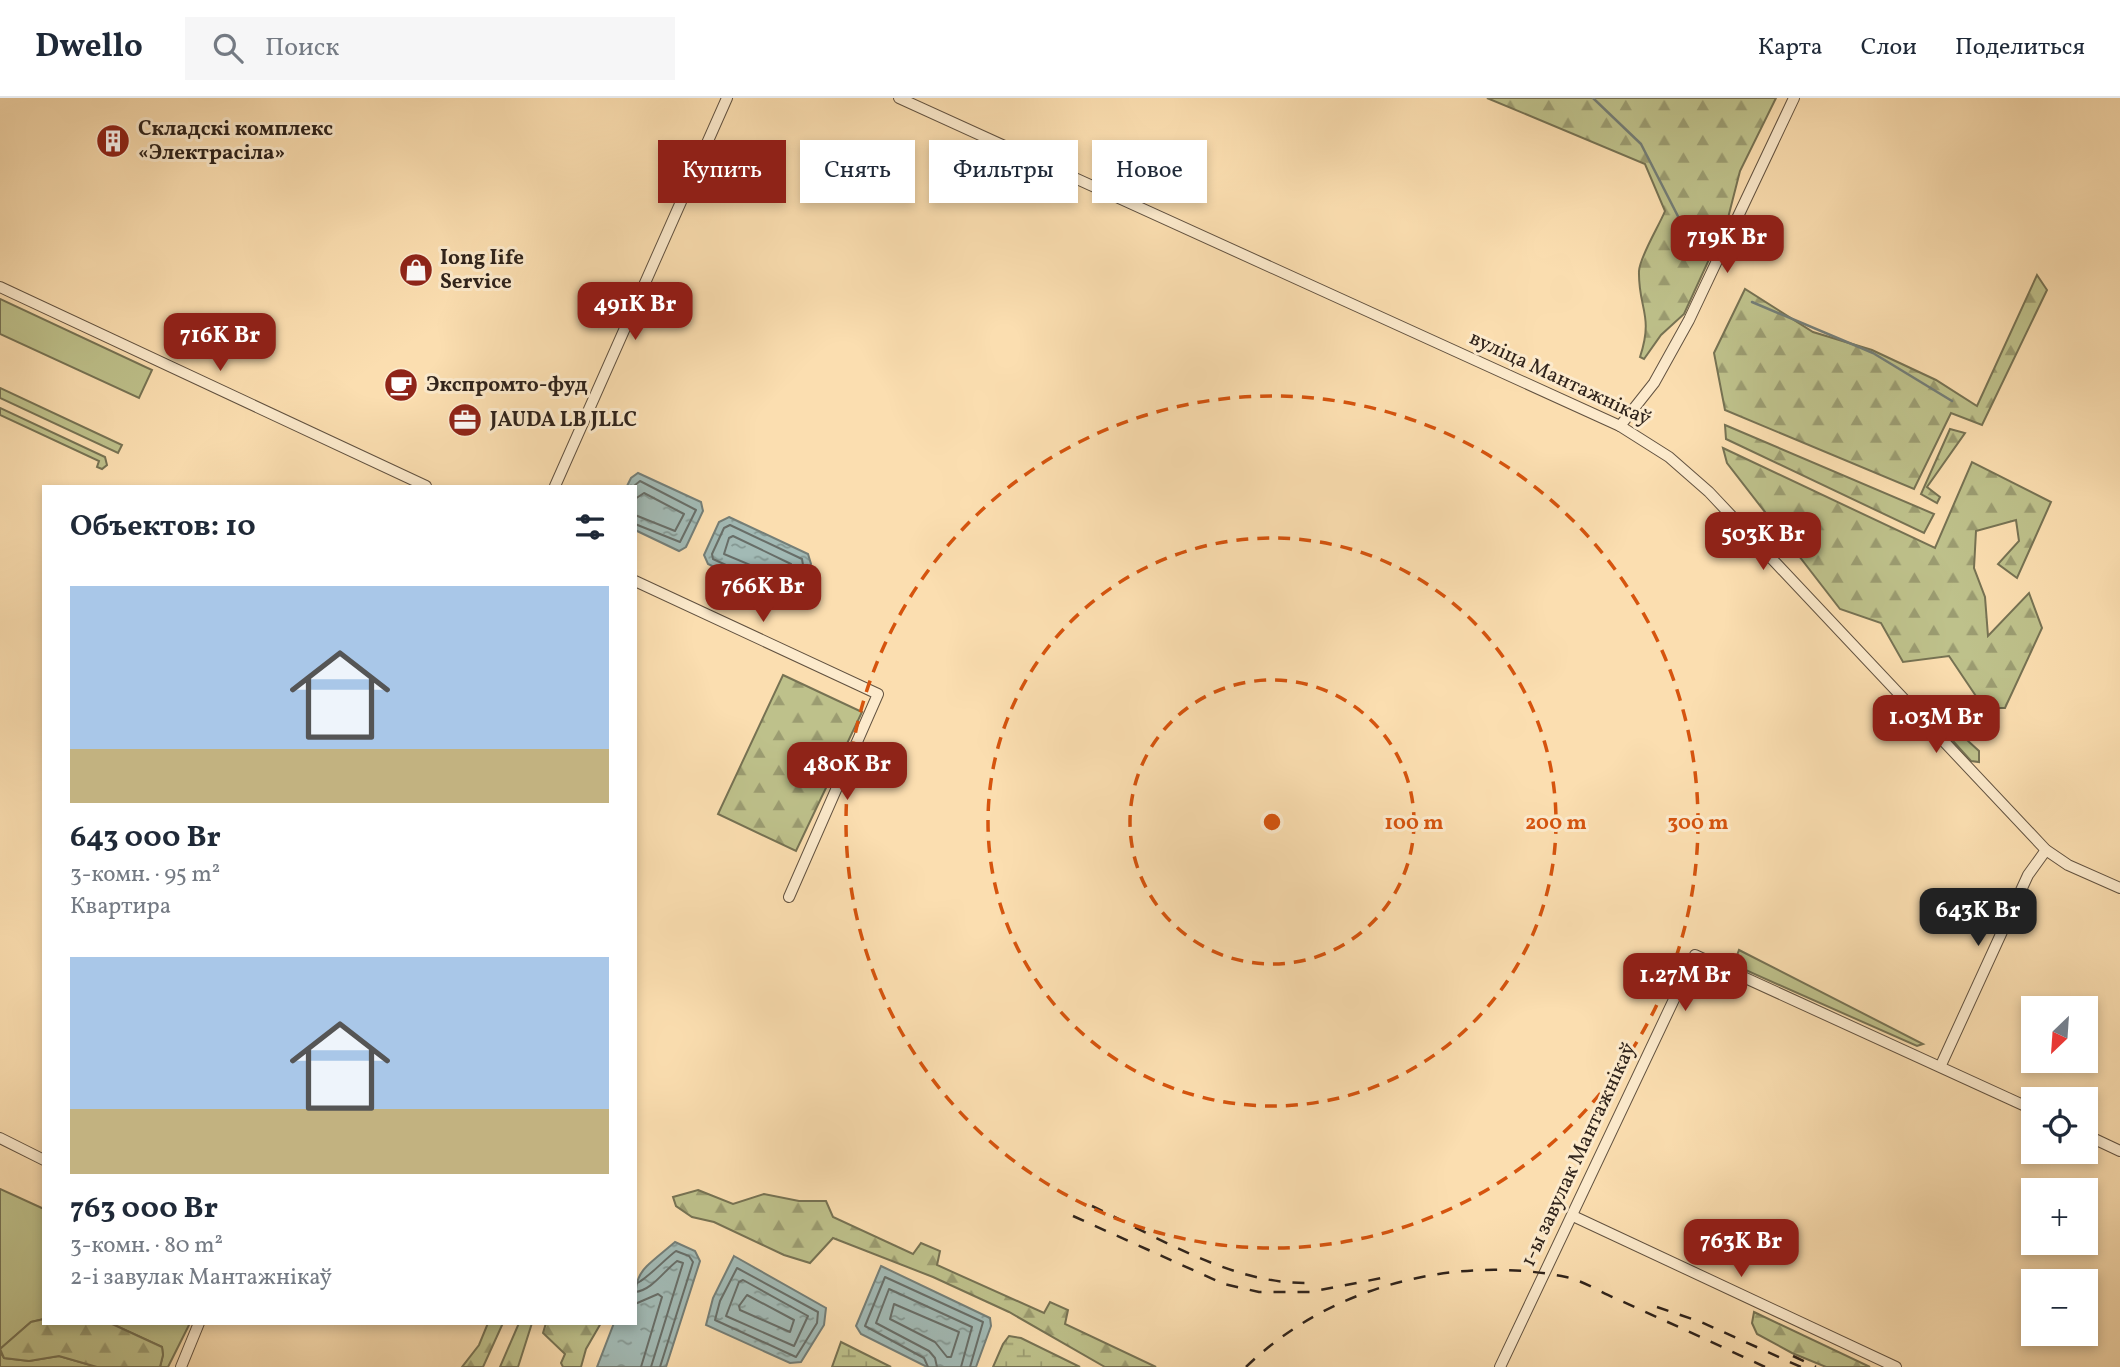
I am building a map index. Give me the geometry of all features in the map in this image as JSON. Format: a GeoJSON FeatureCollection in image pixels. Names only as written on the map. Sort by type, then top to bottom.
{"type":"FeatureCollection","features":[{"type":"Feature","properties":{"kind":"street"},"geometry":{"type":"LineString","coordinates":[[555,485],[727,98]]}},
{"type":"Feature","properties":{"kind":"street","name":"вуліца Мантажнікаў"},"geometry":{"type":"LineString","coordinates":[[899,98],[1620,426],[1669,457],[1709,492],[2046,850],[2068,865],[2120,888]]}},
{"type":"Feature","properties":{"kind":"street"},"geometry":{"type":"LineString","coordinates":[[1620,426],[1654,383],[1689,320],[1794,98]]}},
{"type":"Feature","properties":{"kind":"street"},"geometry":{"type":"LineString","coordinates":[[0,287],[424,485]]}},
{"type":"Feature","properties":{"kind":"street"},"geometry":{"type":"LineString","coordinates":[[637,582],[878,694],[789,897]]}},
{"type":"Feature","properties":{"kind":"street"},"geometry":{"type":"LineString","coordinates":[[1941,1065],[2028,875],[2046,850]]}},
{"type":"Feature","properties":{"kind":"street","name":"1-ы завулак Мантажнікаў"},"geometry":{"type":"LineString","coordinates":[[1500,1367],[1695,955],[2021,1104]]}},
{"type":"Feature","properties":{"kind":"street"},"geometry":{"type":"LineString","coordinates":[[0,1138],[42,1159]]}},
{"type":"Feature","properties":{"kind":"street"},"geometry":{"type":"LineString","coordinates":[[2098,1141],[2120,1151]]}},
{"type":"Feature","properties":{"kind":"street"},"geometry":{"type":"LineString","coordinates":[[1573,1216],[1896,1367]]}},
{"type":"Feature","properties":{"kind":"street"},"geometry":{"type":"LineString","coordinates":[[181,1367],[198,1325]]}},
{"type":"Feature","properties":{"kind":"green space"},"geometry":{"type":"Polygon","coordinates":[[[1487,98],[1776,98],[1740,171],[1728,218],[1684,314],[1661,335],[1644,359],[1640,357],[1646,321],[1639,271],[1646,249],[1665,211],[1645,164],[1487,98]]]}},
{"type":"Feature","properties":{"kind":"green space"},"geometry":{"type":"Polygon","coordinates":[[[2037,275],[2047,290],[1982,425],[1951,413],[1914,489],[1725,410],[1714,353],[1745,289],[1813,332],[1872,350],[1936,380],[1977,406],[2037,275]]]}},
{"type":"Feature","properties":{"kind":"green space"},"geometry":{"type":"Polygon","coordinates":[[[0,299],[152,370],[139,398],[0,334],[0,299]]]}},
{"type":"Feature","properties":{"kind":"green space"},"geometry":{"type":"Polygon","coordinates":[[[0,388],[122,445],[118,453],[0,398],[0,388]]]}},
{"type":"Feature","properties":{"kind":"green space"},"geometry":{"type":"Polygon","coordinates":[[[0,408],[105,457],[107,465],[102,469],[97,467],[99,461],[0,415],[0,408]]]}},
{"type":"Feature","properties":{"kind":"green space"},"geometry":{"type":"Polygon","coordinates":[[[1725,425],[1934,514],[1924,533],[1726,439],[1725,425]]]}},
{"type":"Feature","properties":{"kind":"green space"},"geometry":{"type":"Polygon","coordinates":[[[1950,429],[1965,433],[1927,487],[1940,497],[1937,503],[1921,494],[1950,429]]]}},
{"type":"Feature","properties":{"kind":"green space"},"geometry":{"type":"Polygon","coordinates":[[[1723,448],[1935,548],[1972,462],[2051,502],[2017,578],[1998,564],[2019,541],[2016,520],[1976,531],[1974,568],[1985,597],[1988,636],[2029,593],[2042,628],[2005,708],[1984,708],[1949,656],[1903,662],[1881,623],[1840,609],[1727,463],[1723,448]]]}},
{"type":"Feature","properties":{"kind":"green space"},"geometry":{"type":"Polygon","coordinates":[[[783,675],[862,712],[796,851],[718,814],[783,675]]]}},
{"type":"Feature","properties":{"kind":"green space"},"geometry":{"type":"Polygon","coordinates":[[[1934,720],[1955,729],[1979,751],[1979,762],[1971,761],[1934,720]]]}},
{"type":"Feature","properties":{"kind":"green space"},"geometry":{"type":"Polygon","coordinates":[[[1739,950],[1923,1044],[1917,1046],[1741,968],[1735,961],[1739,950]]]}},
{"type":"Feature","properties":{"kind":"green space"},"geometry":{"type":"Polygon","coordinates":[[[0,1189],[42,1208],[42,1319],[31,1322],[0,1349],[0,1189]]]}},
{"type":"Feature","properties":{"kind":"green space"},"geometry":{"type":"Polygon","coordinates":[[[698,1190],[733,1204],[764,1194],[799,1201],[826,1201],[833,1217],[913,1254],[921,1243],[940,1251],[937,1265],[1044,1313],[1050,1302],[1068,1310],[1065,1324],[1156,1367],[1105,1367],[1009,1312],[933,1277],[833,1238],[810,1263],[784,1255],[714,1222],[692,1217],[676,1206],[673,1197],[698,1190]]]}},
{"type":"Feature","properties":{"kind":"green space"},"geometry":{"type":"Polygon","coordinates":[[[1754,1312],[1870,1367],[1826,1367],[1792,1353],[1757,1334],[1752,1323],[1754,1312]]]}},
{"type":"Feature","properties":{"kind":"green space"},"geometry":{"type":"Polygon","coordinates":[[[42,1319],[42,1325],[114,1325],[162,1347],[160,1367],[97,1367],[59,1356],[29,1361],[4,1358],[0,1349],[31,1322],[42,1319]]]}},
{"type":"Feature","properties":{"kind":"green space"},"geometry":{"type":"Polygon","coordinates":[[[114,1325],[189,1325],[168,1367],[160,1367],[162,1347],[114,1325]]]}},
{"type":"Feature","properties":{"kind":"green space"},"geometry":{"type":"Polygon","coordinates":[[[487,1325],[502,1325],[483,1367],[462,1367],[479,1345],[487,1325]]]}},
{"type":"Feature","properties":{"kind":"green space"},"geometry":{"type":"Polygon","coordinates":[[[518,1325],[531,1325],[518,1367],[500,1367],[518,1325]]]}},
{"type":"Feature","properties":{"kind":"green space"},"geometry":{"type":"Polygon","coordinates":[[[545,1325],[600,1325],[586,1349],[581,1367],[563,1367],[561,1363],[565,1354],[543,1333],[545,1325]]]}},
{"type":"Feature","properties":{"kind":"green space"},"geometry":{"type":"Polygon","coordinates":[[[1009,1336],[1021,1338],[1080,1367],[993,1367],[1009,1336]]]}},
{"type":"Feature","properties":{"kind":"green space"},"geometry":{"type":"Polygon","coordinates":[[[841,1342],[891,1367],[832,1367],[841,1342]]]}},
{"type":"Feature","properties":{"kind":"green space"},"geometry":{"type":"Polygon","coordinates":[[[0,1352],[4,1358],[29,1361],[59,1356],[97,1367],[0,1367],[0,1352]]]}},
{"type":"Feature","properties":{"kind":"water"},"geometry":{"type":"Polygon","coordinates":[[[638,473],[701,502],[703,511],[686,547],[679,551],[637,531],[637,485],[628,485],[638,473]]]}},
{"type":"Feature","properties":{"kind":"water"},"geometry":{"type":"Polygon","coordinates":[[[729,517],[808,554],[811,564],[797,596],[784,600],[708,564],[704,555],[719,522],[729,517]]]}},
{"type":"Feature","properties":{"kind":"water"},"geometry":{"type":"Polygon","coordinates":[[[675,1242],[695,1251],[700,1261],[666,1367],[597,1367],[613,1325],[637,1325],[637,1283],[652,1261],[675,1242]]]}},
{"type":"Feature","properties":{"kind":"water"},"geometry":{"type":"Polygon","coordinates":[[[734,1256],[826,1308],[824,1325],[801,1362],[790,1363],[706,1325],[713,1298],[734,1256]]]}},
{"type":"Feature","properties":{"kind":"water"},"geometry":{"type":"Polygon","coordinates":[[[881,1266],[990,1318],[991,1326],[976,1367],[927,1367],[861,1334],[856,1326],[881,1266]]]}},
{"type":"Feature","properties":{"kind":"waterway"},"geometry":{"type":"LineString","coordinates":[[1593,98],[1641,144],[1685,230]]}},
{"type":"Feature","properties":{"kind":"waterway"},"geometry":{"type":"LineString","coordinates":[[1752,302],[1873,353],[1952,401]]}},
{"type":"Feature","properties":{"kind":"railway"},"geometry":{"type":"LineString","coordinates":[[1092,1206],[1222,1267],[1277,1281],[1305,1283]]}},
{"type":"Feature","properties":{"kind":"railway"},"geometry":{"type":"LineString","coordinates":[[1073,1216],[1224,1284],[1259,1292],[1310,1292],[1387,1277]]}},
{"type":"Feature","properties":{"kind":"railway"},"geometry":{"type":"LineString","coordinates":[[1246,1367],[1279,1339],[1315,1316],[1354,1297],[1395,1283],[1437,1274],[1480,1270],[1523,1271],[1573,1279],[1765,1367]]}},
{"type":"Feature","properties":{"kind":"railway"},"geometry":{"type":"LineString","coordinates":[[1657,1307],[1701,1322],[1801,1367]]}},
{"type":"Feature","properties":{"kind":"railway"},"geometry":{"type":"LineString","coordinates":[[1793,1356],[1816,1367]]}},
{"type":"Feature","properties":{"kind":"place","name":"Складскі комплекс «Электрасіла»"},"geometry":{"type":"Point","coordinates":[113,141]}},
{"type":"Feature","properties":{"kind":"place","name":"Iong Iife Service"},"geometry":{"type":"Point","coordinates":[416,270]}},
{"type":"Feature","properties":{"kind":"place","name":"Экспромто-фуд"},"geometry":{"type":"Point","coordinates":[401,385]}},
{"type":"Feature","properties":{"kind":"place","name":"JAUDA LB JLLC"},"geometry":{"type":"Point","coordinates":[465,420]}}]}
